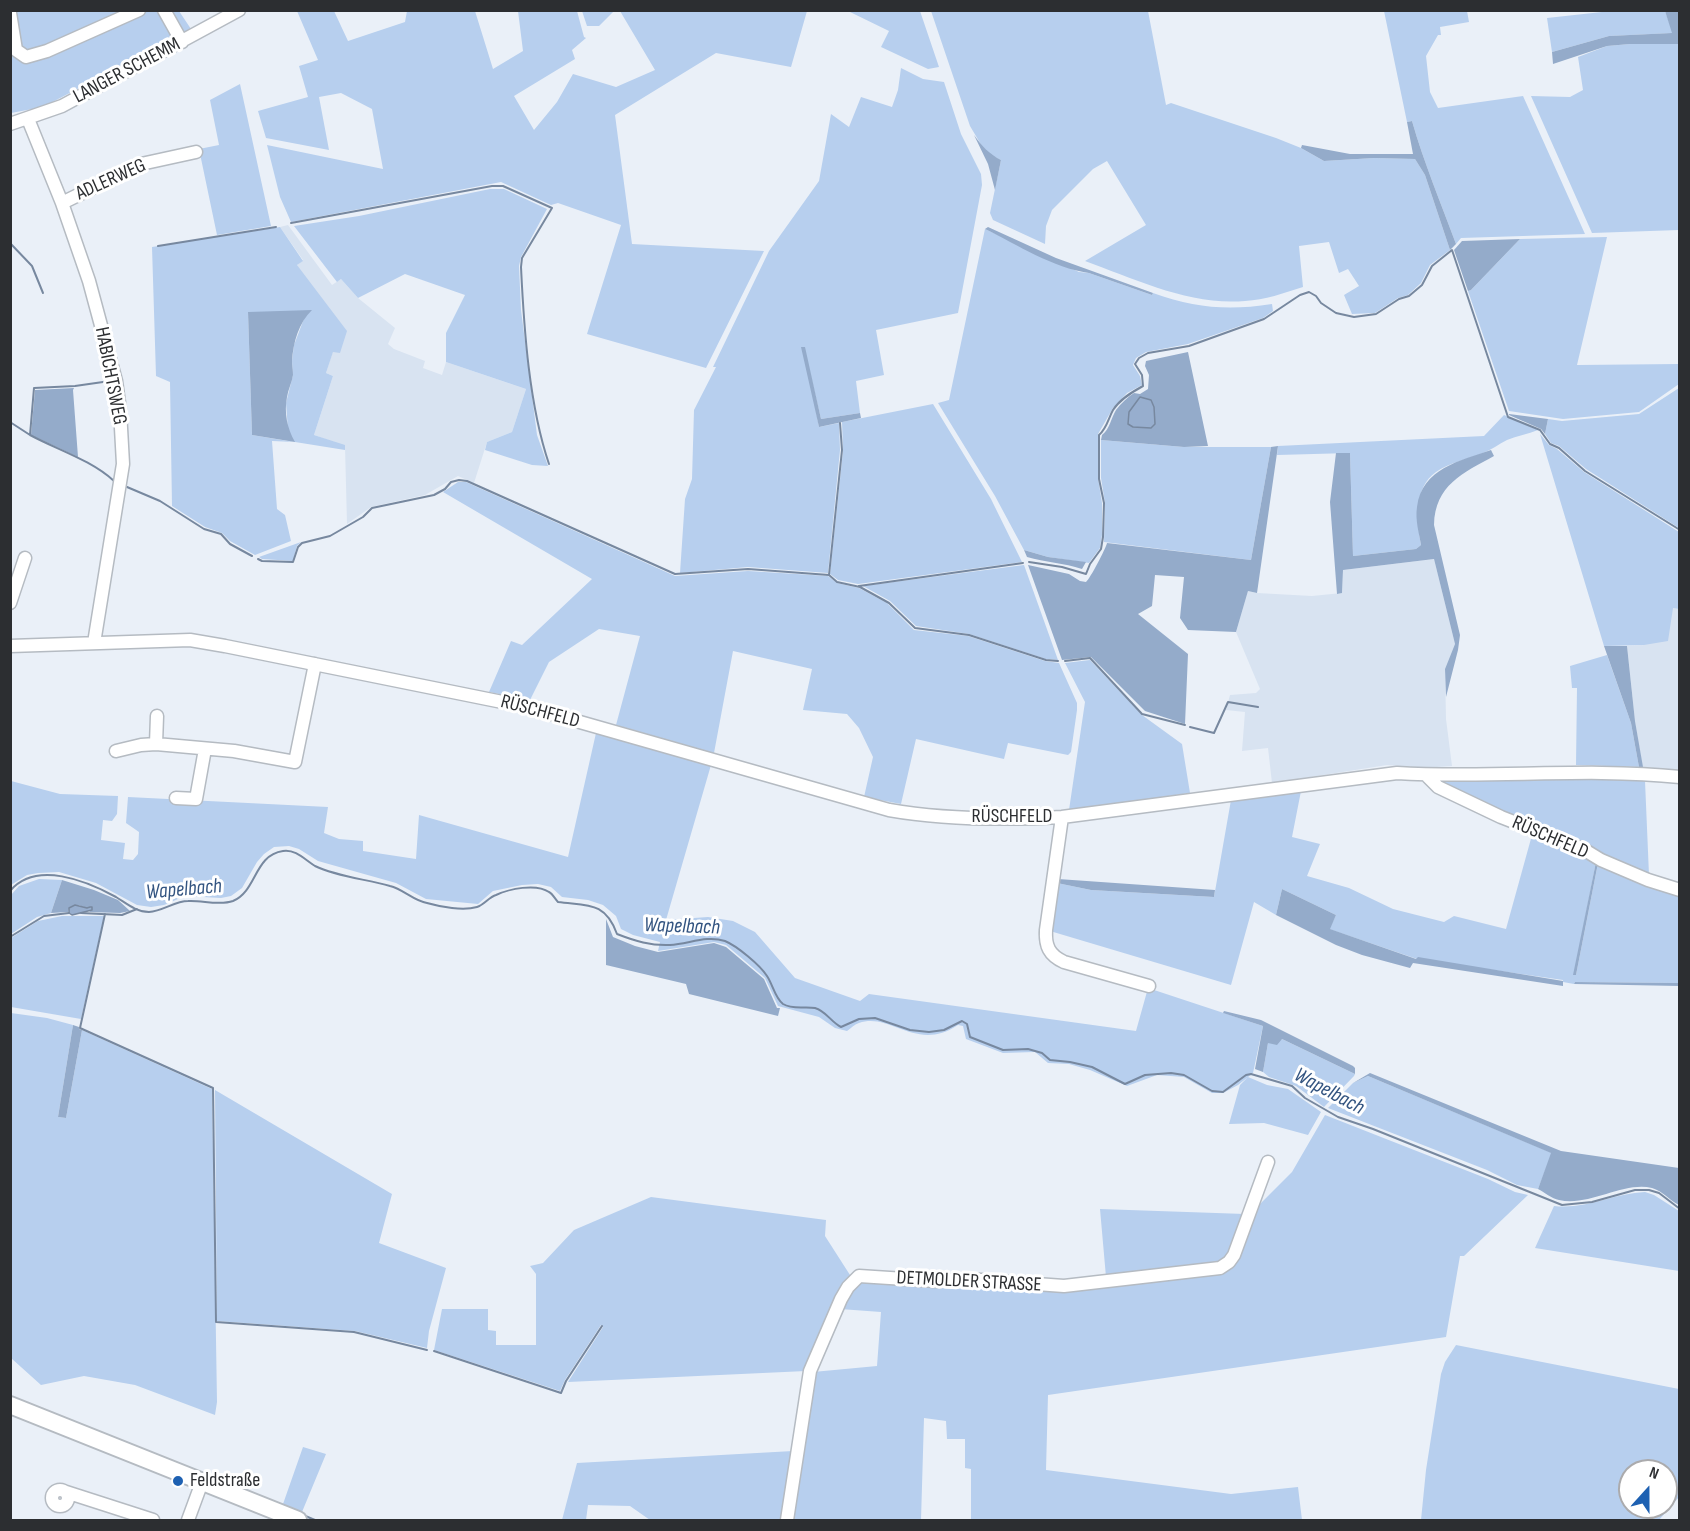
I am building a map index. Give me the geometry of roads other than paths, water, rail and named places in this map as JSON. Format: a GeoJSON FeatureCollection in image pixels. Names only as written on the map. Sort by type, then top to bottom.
{"type":"FeatureCollection","features":[{"type":"Feature","properties":{"kind":"main road"},"geometry":{"type":"LineString","coordinates":[[10,1405],[298,1521]]}},
{"type":"Feature","properties":{"kind":"street"},"geometry":{"type":"LineString","coordinates":[[10,13],[12,37],[16,50],[26,57],[46,51],[139,10]]}},
{"type":"Feature","properties":{"kind":"street"},"geometry":{"type":"LineString","coordinates":[[164,10],[182,42]]}},
{"type":"Feature","properties":{"kind":"street","name":"LANGER SCHEMM"},"geometry":{"type":"LineString","coordinates":[[10,124],[62,106],[239,10]]}},
{"type":"Feature","properties":{"kind":"street","name":"HABICHTSWEG"},"geometry":{"type":"LineString","coordinates":[[28,119],[62,203],[89,281],[111,363],[120,410],[123,464],[94,643]]}},
{"type":"Feature","properties":{"kind":"street","name":"ADLERWEG"},"geometry":{"type":"LineString","coordinates":[[62,203],[141,164],[196,152]]}},
{"type":"Feature","properties":{"kind":"street"},"geometry":{"type":"LineString","coordinates":[[10,603],[25,558]]}},
{"type":"Feature","properties":{"kind":"street","name":"RÜSCHFELD"},"geometry":{"type":"LineString","coordinates":[[10,646],[190,640],[527,707],[889,810],[916,815],[1010,820],[1062,817],[1397,773],[1426,775],[1588,772],[1680,777]]}},
{"type":"Feature","properties":{"kind":"street"},"geometry":{"type":"LineString","coordinates":[[116,751],[156,744],[234,752],[294,762],[315,664]]}},
{"type":"Feature","properties":{"kind":"street"},"geometry":{"type":"LineString","coordinates":[[156,744],[157,716]]}},
{"type":"Feature","properties":{"kind":"street"},"geometry":{"type":"LineString","coordinates":[[176,798],[196,799],[205,749]]}},
{"type":"Feature","properties":{"kind":"street","name":"RÜSCHFELD"},"geometry":{"type":"LineString","coordinates":[[1426,775],[1438,787],[1501,818],[1583,849],[1601,860],[1648,880],[1680,890]]}},
{"type":"Feature","properties":{"kind":"street","name":"RÜSCHFELD"},"geometry":{"type":"LineString","coordinates":[[1062,817],[1046,930],[1045,940],[1048,950],[1064,962],[1149,986]]}},
{"type":"Feature","properties":{"kind":"street","name":"DETMOLDER STRASSE"},"geometry":{"type":"LineString","coordinates":[[787,1521],[810,1371],[841,1299],[848,1287],[859,1276],[936,1281],[978,1279],[1064,1286],[1220,1268],[1234,1255],[1268,1162]]}},
{"type":"Feature","properties":{"kind":"street"},"geometry":{"type":"LineString","coordinates":[[188,1521],[202,1482]]}},
{"type":"Feature","properties":{"kind":"street"},"geometry":{"type":"LineString","coordinates":[[66,1492],[153,1521]]}},
{"type":"Feature","properties":{"kind":"waterway"},"geometry":{"type":"LineString","coordinates":[[291,223],[492,186],[503,186],[552,208],[522,258],[521,267],[532,392],[549,464]]}},
{"type":"Feature","properties":{"kind":"waterway"},"geometry":{"type":"LineString","coordinates":[[158,246],[276,227]]}},
{"type":"Feature","properties":{"kind":"waterway"},"geometry":{"type":"LineString","coordinates":[[10,243],[32,266],[43,293]]}},
{"type":"Feature","properties":{"kind":"waterway"},"geometry":{"type":"LineString","coordinates":[[1029,562],[1062,567],[1086,574],[1101,549],[1104,503],[1099,479],[1099,435],[1116,406],[1126,396],[1143,386],[1142,375],[1135,364],[1139,358],[1148,353],[1189,346],[1264,319],[1300,295],[1309,292],[1336,313],[1354,317],[1376,314],[1399,299],[1409,296],[1422,285],[1432,266],[1452,250],[1508,417],[1540,430],[1550,444],[1559,448],[1585,471],[1680,530]]}},
{"type":"Feature","properties":{"kind":"waterway"},"geometry":{"type":"LineString","coordinates":[[10,422],[30,435],[34,388],[110,381]]}},
{"type":"Feature","properties":{"kind":"waterway"},"geometry":{"type":"LineString","coordinates":[[829,575],[842,450],[840,423]]}},
{"type":"Feature","properties":{"kind":"waterway"},"geometry":{"type":"LineString","coordinates":[[30,435],[85,461],[114,481]]}},
{"type":"Feature","properties":{"kind":"waterway"},"geometry":{"type":"LineString","coordinates":[[258,559],[293,562],[298,547],[302,543],[330,536],[363,517],[372,508],[434,495],[445,489],[451,482],[467,481],[675,574],[748,569],[829,575],[837,582],[860,587],[889,603],[915,628],[969,635],[1046,660],[1058,661]]}},
{"type":"Feature","properties":{"kind":"waterway"},"geometry":{"type":"LineString","coordinates":[[127,487],[160,501],[204,529],[221,534],[230,544],[252,556]]}},
{"type":"Feature","properties":{"kind":"waterway"},"geometry":{"type":"LineString","coordinates":[[859,586],[1023,563]]}},
{"type":"Feature","properties":{"kind":"waterway"},"geometry":{"type":"LineString","coordinates":[[1065,661],[1090,658],[1142,714],[1185,725]]}},
{"type":"Feature","properties":{"kind":"waterway"},"geometry":{"type":"LineString","coordinates":[[1190,727],[1214,733],[1228,702],[1258,707]]}},
{"type":"Feature","properties":{"kind":"waterway","name":"Wapelbach"},"geometry":{"type":"LineString","coordinates":[[10,891],[21,882],[47,875],[62,876],[91,885],[144,912],[183,901],[228,902],[241,896],[247,890],[266,859],[283,851],[296,853],[324,870],[390,886],[422,902],[445,907],[465,909],[477,907],[493,896],[515,889],[544,889],[558,902],[586,905],[601,910],[612,923],[617,934],[637,941],[663,945],[718,939],[730,943],[742,951],[767,976],[783,1004],[791,1007],[819,1009],[841,1027],[859,1019],[875,1018],[910,1030],[929,1032],[944,1030],[962,1021],[967,1024],[970,1037],[1003,1050],[1028,1049],[1042,1053],[1050,1060],[1092,1067],[1125,1084],[1145,1075],[1171,1073],[1184,1075],[1212,1091],[1223,1092],[1246,1075],[1251,1074],[1292,1086],[1305,1098],[1338,1117],[1562,1205],[1592,1202],[1635,1190],[1649,1190],[1659,1193],[1680,1209]]}},
{"type":"Feature","properties":{"kind":"waterway"},"geometry":{"type":"LineString","coordinates":[[81,913],[122,915],[137,909]]}},
{"type":"Feature","properties":{"kind":"waterway"},"geometry":{"type":"LineString","coordinates":[[10,937],[44,916],[69,913]]}},
{"type":"Feature","properties":{"kind":"waterway"},"geometry":{"type":"LineString","coordinates":[[105,914],[80,1028],[213,1088],[216,1322],[354,1332],[427,1350]]}},
{"type":"Feature","properties":{"kind":"waterway"},"geometry":{"type":"LineString","coordinates":[[434,1351],[561,1393],[566,1381],[602,1326]]}},
{"type":"Feature","properties":{"kind":"waterway"},"geometry":{"type":"LineString","coordinates":[[303,1515],[315,1520]]}},
{"type":"Feature","properties":{"kind":"place","name":"Feldstraße"},"geometry":{"type":"Point","coordinates":[178,1481]}}]}
